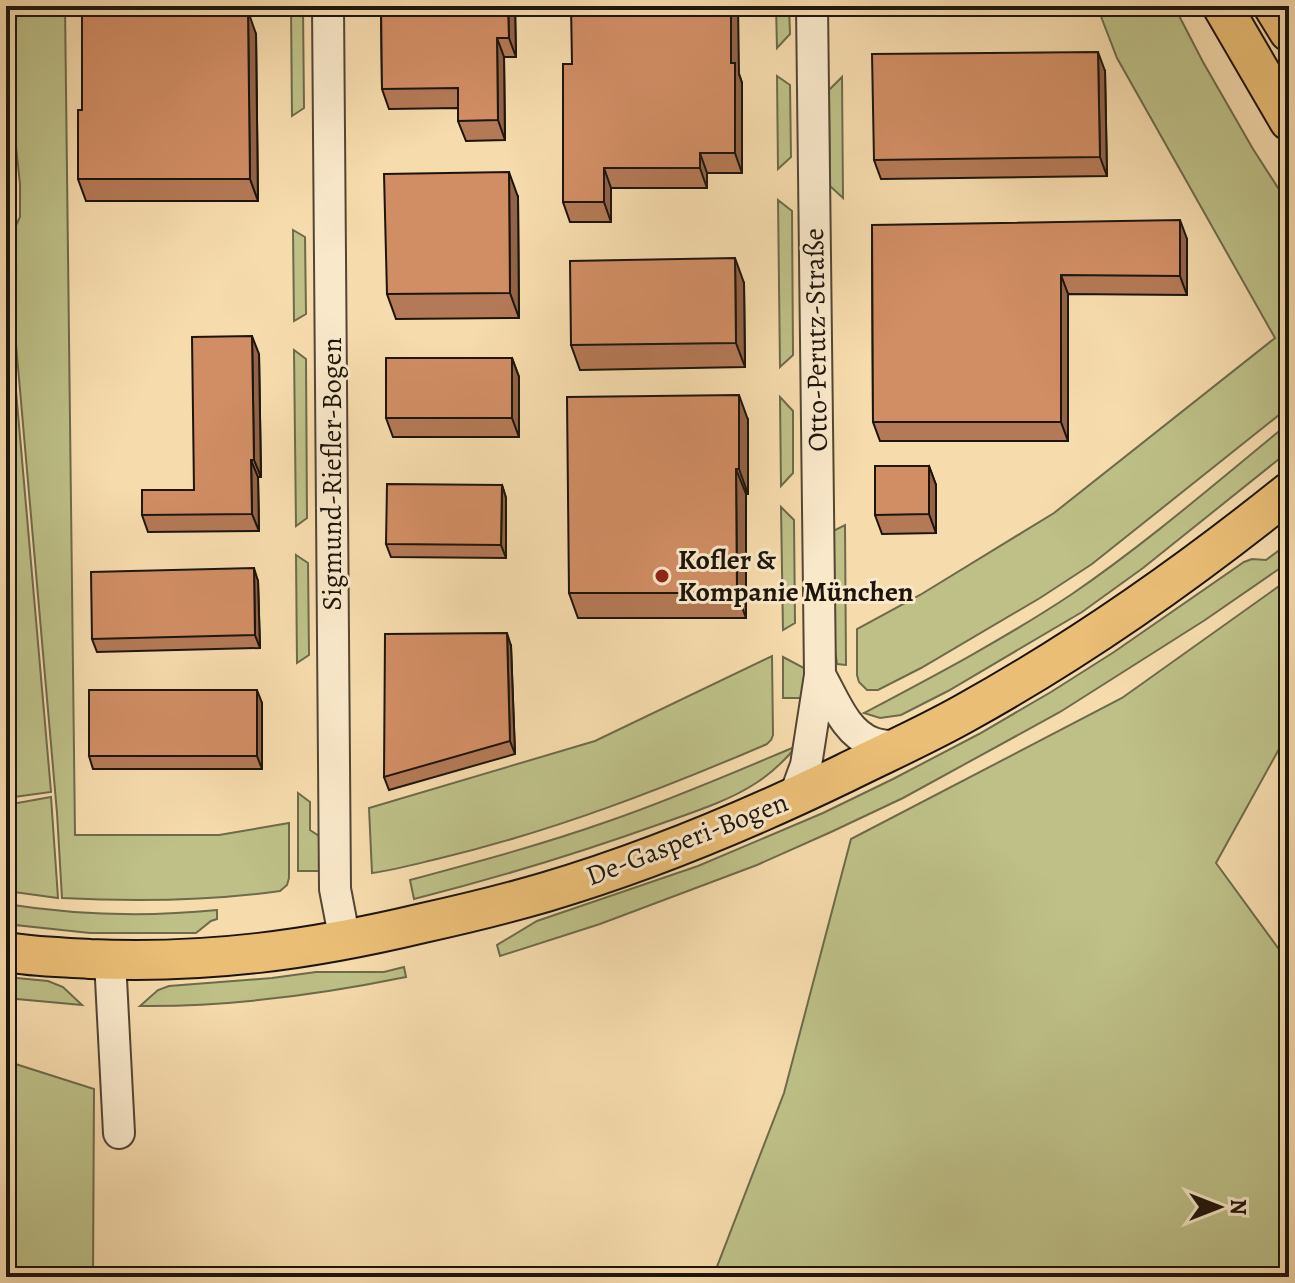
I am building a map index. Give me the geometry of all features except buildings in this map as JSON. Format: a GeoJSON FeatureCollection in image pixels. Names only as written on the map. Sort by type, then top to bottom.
{"type":"FeatureCollection","features":[{"type":"Feature","properties":{"kind":"main road"},"geometry":{"type":"LineString","coordinates":[[1222,6],[1289,121]]}},
{"type":"Feature","properties":{"kind":"main road"},"geometry":{"type":"LineString","coordinates":[[1273,6],[1289,32]]}},
{"type":"Feature","properties":{"kind":"main road","name":"De-Gasperi-Bogen"},"geometry":{"type":"LineString","coordinates":[[6,952],[27,956],[149,961],[227,958],[345,941],[549,891],[643,859],[794,798],[963,714],[1079,645],[1152,596],[1289,492]]}},
{"type":"Feature","properties":{"kind":"street","name":"Sigmund-Riefler-Bogen"},"geometry":{"type":"LineString","coordinates":[[328,6],[335,889],[345,941]]}},
{"type":"Feature","properties":{"kind":"street","name":"Otto-Perutz-Straße"},"geometry":{"type":"LineString","coordinates":[[794,798],[806,765],[820,675],[812,6]]}},
{"type":"Feature","properties":{"kind":"street","name":"Otto-Perutz-Straße"},"geometry":{"type":"LineString","coordinates":[[820,675],[853,732],[874,743],[898,747]]}},
{"type":"Feature","properties":{"kind":"street"},"geometry":{"type":"LineString","coordinates":[[110,960],[119,1133]]}},
{"type":"Feature","properties":{"kind":"green space"},"geometry":{"type":"Polygon","coordinates":[[[6,6],[65,6],[75,835],[219,835],[289,823],[289,878],[280,891],[172,900],[62,898],[8,242],[20,217],[20,184],[6,53],[6,6]]]}},
{"type":"Feature","properties":{"kind":"green space"},"geometry":{"type":"Polygon","coordinates":[[[291,6],[303,8],[304,108],[292,116],[291,6]]]}},
{"type":"Feature","properties":{"kind":"green space"},"geometry":{"type":"Polygon","coordinates":[[[776,6],[789,6],[790,34],[777,48],[776,6]]]}},
{"type":"Feature","properties":{"kind":"green space"},"geometry":{"type":"Polygon","coordinates":[[[1097,6],[1174,6],[1253,149],[1289,205],[1289,407],[1092,564],[921,668],[878,690],[867,690],[857,675],[857,629],[920,595],[1054,513],[1275,338],[1117,58],[1097,6]]]}},
{"type":"Feature","properties":{"kind":"green space"},"geometry":{"type":"Polygon","coordinates":[[[777,76],[790,85],[791,157],[778,169],[777,76]]]}},
{"type":"Feature","properties":{"kind":"green space"},"geometry":{"type":"Polygon","coordinates":[[[842,77],[843,198],[830,186],[829,90],[842,77]]]}},
{"type":"Feature","properties":{"kind":"green space"},"geometry":{"type":"Polygon","coordinates":[[[6,117],[16,216],[6,226],[6,117]]]}},
{"type":"Feature","properties":{"kind":"green space"},"geometry":{"type":"Polygon","coordinates":[[[778,200],[792,211],[793,355],[780,367],[778,200]]]}},
{"type":"Feature","properties":{"kind":"green space"},"geometry":{"type":"Polygon","coordinates":[[[293,230],[305,237],[306,314],[294,321],[293,230]]]}},
{"type":"Feature","properties":{"kind":"green space"},"geometry":{"type":"Polygon","coordinates":[[[6,276],[51,792],[6,798],[6,276]]]}},
{"type":"Feature","properties":{"kind":"green space"},"geometry":{"type":"Polygon","coordinates":[[[294,350],[306,359],[307,518],[296,526],[294,350]]]}},
{"type":"Feature","properties":{"kind":"green space"},"geometry":{"type":"Polygon","coordinates":[[[780,397],[793,411],[793,473],[781,486],[780,397]]]}},
{"type":"Feature","properties":{"kind":"green space"},"geometry":{"type":"Polygon","coordinates":[[[1289,423],[1289,451],[1143,568],[1082,612],[901,715],[880,718],[864,713],[996,641],[1072,594],[1155,532],[1289,423]]]}},
{"type":"Feature","properties":{"kind":"green space"},"geometry":{"type":"Polygon","coordinates":[[[781,507],[794,520],[795,623],[783,630],[781,507]]]}},
{"type":"Feature","properties":{"kind":"green space"},"geometry":{"type":"Polygon","coordinates":[[[845,525],[846,665],[837,664],[834,644],[833,531],[845,525]]]}},
{"type":"Feature","properties":{"kind":"green space"},"geometry":{"type":"Polygon","coordinates":[[[1289,543],[1289,562],[1205,620],[1060,712],[903,798],[757,865],[600,924],[500,956],[497,945],[537,921],[698,866],[823,813],[979,734],[1114,652],[1244,562],[1266,560],[1289,543]]]}},
{"type":"Feature","properties":{"kind":"green space"},"geometry":{"type":"Polygon","coordinates":[[[296,555],[308,563],[309,655],[297,663],[296,555]]]}},
{"type":"Feature","properties":{"kind":"green space"},"geometry":{"type":"Polygon","coordinates":[[[1289,579],[1289,731],[1216,863],[1289,963],[1289,1277],[713,1277],[784,1093],[851,839],[1122,698],[1289,579]]]}},
{"type":"Feature","properties":{"kind":"green space"},"geometry":{"type":"Polygon","coordinates":[[[772,656],[773,735],[767,744],[686,778],[563,823],[480,848],[372,873],[369,808],[595,741],[772,656]]]}},
{"type":"Feature","properties":{"kind":"green space"},"geometry":{"type":"Polygon","coordinates":[[[783,657],[806,669],[806,698],[783,698],[783,657]]]}},
{"type":"Feature","properties":{"kind":"green space"},"geometry":{"type":"Polygon","coordinates":[[[797,746],[762,779],[710,806],[568,855],[414,899],[410,880],[609,821],[797,746]]]}},
{"type":"Feature","properties":{"kind":"green space"},"geometry":{"type":"Polygon","coordinates":[[[298,793],[310,802],[310,830],[322,838],[322,871],[298,871],[298,793]]]}},
{"type":"Feature","properties":{"kind":"green space"},"geometry":{"type":"Polygon","coordinates":[[[51,797],[58,898],[6,891],[6,805],[51,797]]]}},
{"type":"Feature","properties":{"kind":"green space"},"geometry":{"type":"Polygon","coordinates":[[[6,904],[111,914],[217,910],[217,919],[196,933],[90,933],[6,924],[6,904]]]}},
{"type":"Feature","properties":{"kind":"green space"},"geometry":{"type":"Polygon","coordinates":[[[404,967],[406,977],[307,994],[241,1002],[140,1006],[158,990],[169,986],[316,972],[384,972],[404,967]]]}},
{"type":"Feature","properties":{"kind":"green space"},"geometry":{"type":"Polygon","coordinates":[[[6,977],[48,981],[63,987],[82,1005],[6,998],[6,977]]]}},
{"type":"Feature","properties":{"kind":"green space"},"geometry":{"type":"Polygon","coordinates":[[[6,1061],[94,1089],[93,1277],[6,1277],[6,1061]]]}},
{"type":"Feature","properties":{"kind":"place","name":"Kofler & Kompanie München"},"geometry":{"type":"Point","coordinates":[662,576]}}]}
